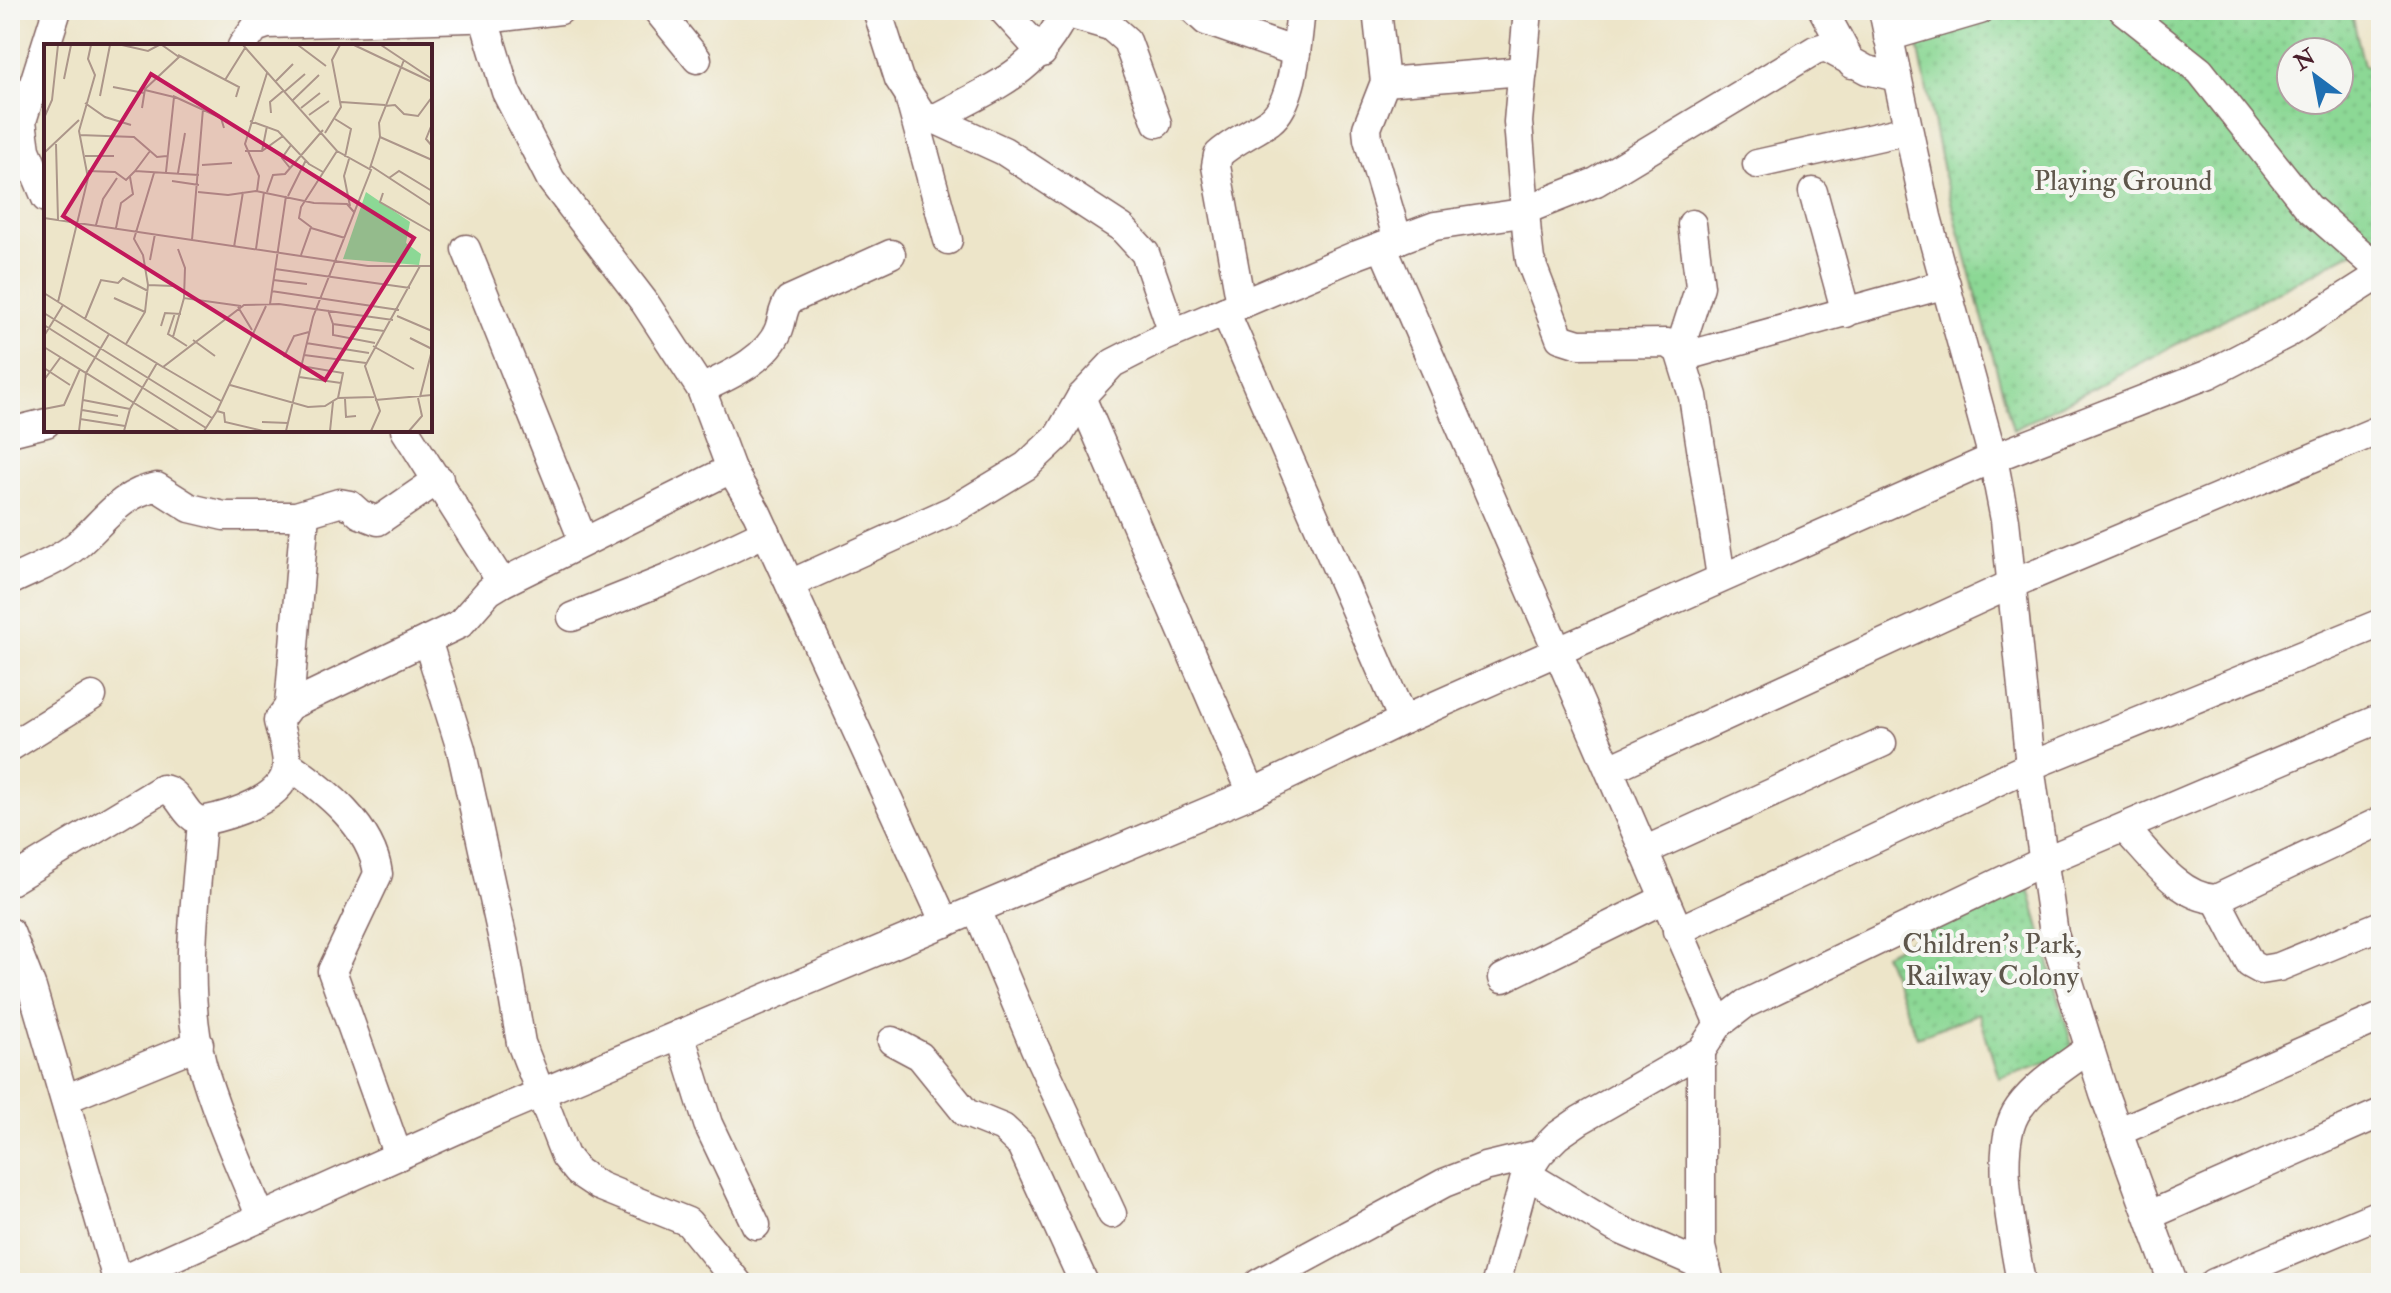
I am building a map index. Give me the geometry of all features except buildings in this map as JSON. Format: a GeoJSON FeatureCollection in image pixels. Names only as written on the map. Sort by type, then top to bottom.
{"type":"FeatureCollection","features":[{"type":"Feature","properties":{"kind":"street"},"geometry":{"type":"LineString","coordinates":[[46,44],[57,10]]}},
{"type":"Feature","properties":{"kind":"street"},"geometry":{"type":"LineString","coordinates":[[243,44],[255,28],[267,24],[560,10]]}},
{"type":"Feature","properties":{"kind":"street"},"geometry":{"type":"LineString","coordinates":[[657,10],[697,59]]}},
{"type":"Feature","properties":{"kind":"street"},"geometry":{"type":"LineString","coordinates":[[877,10],[899,79],[910,100],[948,240]]}},
{"type":"Feature","properties":{"kind":"street"},"geometry":{"type":"LineString","coordinates":[[1003,10],[1042,53]]}},
{"type":"Feature","properties":{"kind":"street"},"geometry":{"type":"LineString","coordinates":[[1194,10],[1206,21],[1296,52]]}},
{"type":"Feature","properties":{"kind":"street"},"geometry":{"type":"LineString","coordinates":[[1301,10],[1296,52],[1283,107],[1273,119],[1218,155],[1216,166],[1233,308],[1403,720]]}},
{"type":"Feature","properties":{"kind":"street"},"geometry":{"type":"LineString","coordinates":[[1377,10],[1385,82],[1367,128],[1390,243],[1559,651],[1719,1024]]}},
{"type":"Feature","properties":{"kind":"street"},"geometry":{"type":"LineString","coordinates":[[1528,10],[1518,122],[1530,260],[1560,338],[1579,344],[1668,343],[1680,354],[1693,396],[1721,577]]}},
{"type":"Feature","properties":{"kind":"street"},"geometry":{"type":"LineString","coordinates":[[1823,10],[1852,64]]}},
{"type":"Feature","properties":{"kind":"street"},"geometry":{"type":"LineString","coordinates":[[1980,10],[1886,23],[1908,130],[1993,458],[2005,520],[2030,766],[2054,934],[2090,1048],[2173,1283]]}},
{"type":"Feature","properties":{"kind":"street"},"geometry":{"type":"LineString","coordinates":[[10,932],[32,988],[117,1283],[542,1093],[1252,793],[1403,720],[1721,577],[1993,458],[2209,374],[2290,332],[2381,272],[2308,207],[2200,71],[2123,10]]}},
{"type":"Feature","properties":{"kind":"street"},"geometry":{"type":"LineString","coordinates":[[932,120],[1022,71],[1042,53],[1066,12],[1119,31],[1127,41],[1157,123]]}},
{"type":"Feature","properties":{"kind":"street"},"geometry":{"type":"LineString","coordinates":[[483,16],[506,92],[551,180],[645,303],[701,389],[731,469],[766,532],[945,923]]}},
{"type":"Feature","properties":{"kind":"street"},"geometry":{"type":"LineString","coordinates":[[790,584],[953,510],[1002,482],[1044,452],[1081,397],[1113,363],[1173,333],[1435,226],[1495,220],[1596,182],[1815,50],[1825,47],[1852,64],[1897,77]]}},
{"type":"Feature","properties":{"kind":"street"},"geometry":{"type":"LineString","coordinates":[[44,51],[22,121],[27,147],[44,193]]}},
{"type":"Feature","properties":{"kind":"street"},"geometry":{"type":"LineString","coordinates":[[1385,82],[1523,71]]}},
{"type":"Feature","properties":{"kind":"street"},"geometry":{"type":"LineString","coordinates":[[910,100],[932,120],[1004,151],[1122,228],[1145,253],[1173,333]]}},
{"type":"Feature","properties":{"kind":"street"},"geometry":{"type":"LineString","coordinates":[[1757,164],[1908,130]]}},
{"type":"Feature","properties":{"kind":"street"},"geometry":{"type":"LineString","coordinates":[[1813,192],[1846,313]]}},
{"type":"Feature","properties":{"kind":"street"},"geometry":{"type":"LineString","coordinates":[[1680,354],[1700,286],[1692,224]]}},
{"type":"Feature","properties":{"kind":"street"},"geometry":{"type":"LineString","coordinates":[[466,249],[583,540]]}},
{"type":"Feature","properties":{"kind":"street"},"geometry":{"type":"LineString","coordinates":[[701,389],[738,372],[754,358],[779,329],[782,309],[789,300],[891,254]]}},
{"type":"Feature","properties":{"kind":"street"},"geometry":{"type":"LineString","coordinates":[[1680,354],[1846,313],[1946,284]]}},
{"type":"Feature","properties":{"kind":"street"},"geometry":{"type":"LineString","coordinates":[[1081,397],[1252,793]]}},
{"type":"Feature","properties":{"kind":"street"},"geometry":{"type":"LineString","coordinates":[[10,432],[44,424]]}},
{"type":"Feature","properties":{"kind":"street"},"geometry":{"type":"LineString","coordinates":[[1610,769],[2012,584],[2381,429]]}},
{"type":"Feature","properties":{"kind":"street"},"geometry":{"type":"LineString","coordinates":[[406,432],[439,479],[502,583]]}},
{"type":"Feature","properties":{"kind":"street"},"geometry":{"type":"LineString","coordinates":[[10,881],[162,789],[175,794],[187,813],[202,821],[265,798],[279,786],[288,764],[278,721],[289,706],[460,624],[489,591],[502,583],[731,469]]}},
{"type":"Feature","properties":{"kind":"street"},"geometry":{"type":"LineString","coordinates":[[10,581],[70,550],[111,509],[146,489],[157,487],[190,508],[214,514],[305,514],[339,503],[350,505],[360,514],[378,521],[439,479]]}},
{"type":"Feature","properties":{"kind":"street"},"geometry":{"type":"LineString","coordinates":[[289,706],[305,514]]}},
{"type":"Feature","properties":{"kind":"street"},"geometry":{"type":"LineString","coordinates":[[572,617],[667,579],[766,532]]}},
{"type":"Feature","properties":{"kind":"street"},"geometry":{"type":"LineString","coordinates":[[1677,931],[2030,766],[2381,623]]}},
{"type":"Feature","properties":{"kind":"street"},"geometry":{"type":"LineString","coordinates":[[427,640],[461,749],[505,949],[521,1043],[565,1156],[578,1172],[599,1186],[688,1222],[738,1283]]}},
{"type":"Feature","properties":{"kind":"street"},"geometry":{"type":"LineString","coordinates":[[10,747],[92,696]]}},
{"type":"Feature","properties":{"kind":"street"},"geometry":{"type":"LineString","coordinates":[[1496,1283],[1533,1164],[1580,1120],[1701,1051],[1719,1024],[1745,1004],[1776,986],[2042,862],[2381,718]]}},
{"type":"Feature","properties":{"kind":"street"},"geometry":{"type":"LineString","coordinates":[[1644,851],[1882,743]]}},
{"type":"Feature","properties":{"kind":"street"},"geometry":{"type":"LineString","coordinates":[[288,764],[316,785],[352,820],[377,863],[378,874],[332,971],[398,1156]]}},
{"type":"Feature","properties":{"kind":"street"},"geometry":{"type":"LineString","coordinates":[[202,821],[194,944],[199,1044],[216,1103],[261,1218]]}},
{"type":"Feature","properties":{"kind":"street"},"geometry":{"type":"LineString","coordinates":[[2124,828],[2179,884],[2202,899],[2216,899],[2381,821]]}},
{"type":"Feature","properties":{"kind":"street"},"geometry":{"type":"LineString","coordinates":[[1503,978],[1664,899]]}},
{"type":"Feature","properties":{"kind":"street"},"geometry":{"type":"LineString","coordinates":[[2216,899],[2250,964],[2261,970],[2279,967],[2381,925]]}},
{"type":"Feature","properties":{"kind":"street"},"geometry":{"type":"LineString","coordinates":[[977,910],[1035,1048],[1112,1214]]}},
{"type":"Feature","properties":{"kind":"street"},"geometry":{"type":"LineString","coordinates":[[2120,1131],[2381,1017]]}},
{"type":"Feature","properties":{"kind":"street"},"geometry":{"type":"LineString","coordinates":[[680,1034],[708,1124],[756,1225]]}},
{"type":"Feature","properties":{"kind":"street"},"geometry":{"type":"LineString","coordinates":[[892,1041],[920,1056],[966,1113],[1003,1128],[1021,1145],[1084,1283]]}},
{"type":"Feature","properties":{"kind":"street"},"geometry":{"type":"LineString","coordinates":[[65,1099],[199,1044]]}},
{"type":"Feature","properties":{"kind":"street"},"geometry":{"type":"LineString","coordinates":[[2021,1283],[2006,1155],[2008,1131],[2017,1110],[2033,1091],[2090,1048]]}},
{"type":"Feature","properties":{"kind":"street"},"geometry":{"type":"LineString","coordinates":[[1701,1051],[1701,1247],[1708,1275]]}},
{"type":"Feature","properties":{"kind":"street"},"geometry":{"type":"LineString","coordinates":[[2150,1215],[2381,1113]]}},
{"type":"Feature","properties":{"kind":"street"},"geometry":{"type":"LineString","coordinates":[[1259,1283],[1327,1244],[1466,1173],[1533,1164],[1614,1227],[1708,1275]]}},
{"type":"Feature","properties":{"kind":"street"},"geometry":{"type":"LineString","coordinates":[[2214,1283],[2381,1213]]}},
{"type":"Feature","properties":{"kind":"green space","name":"Playing Ground"},"geometry":{"type":"Polygon","coordinates":[[[1911,10],[2351,10],[2364,66],[2381,67],[2381,237],[2013,430],[1944,176],[1911,10]]]}},
{"type":"Feature","properties":{"kind":"green space","name":"Children's Park, Railway Colony"},"geometry":{"type":"Polygon","coordinates":[[[2027,881],[2074,1053],[1999,1078],[1979,1013],[1917,1037],[1884,954],[2027,881]]]}}]}
